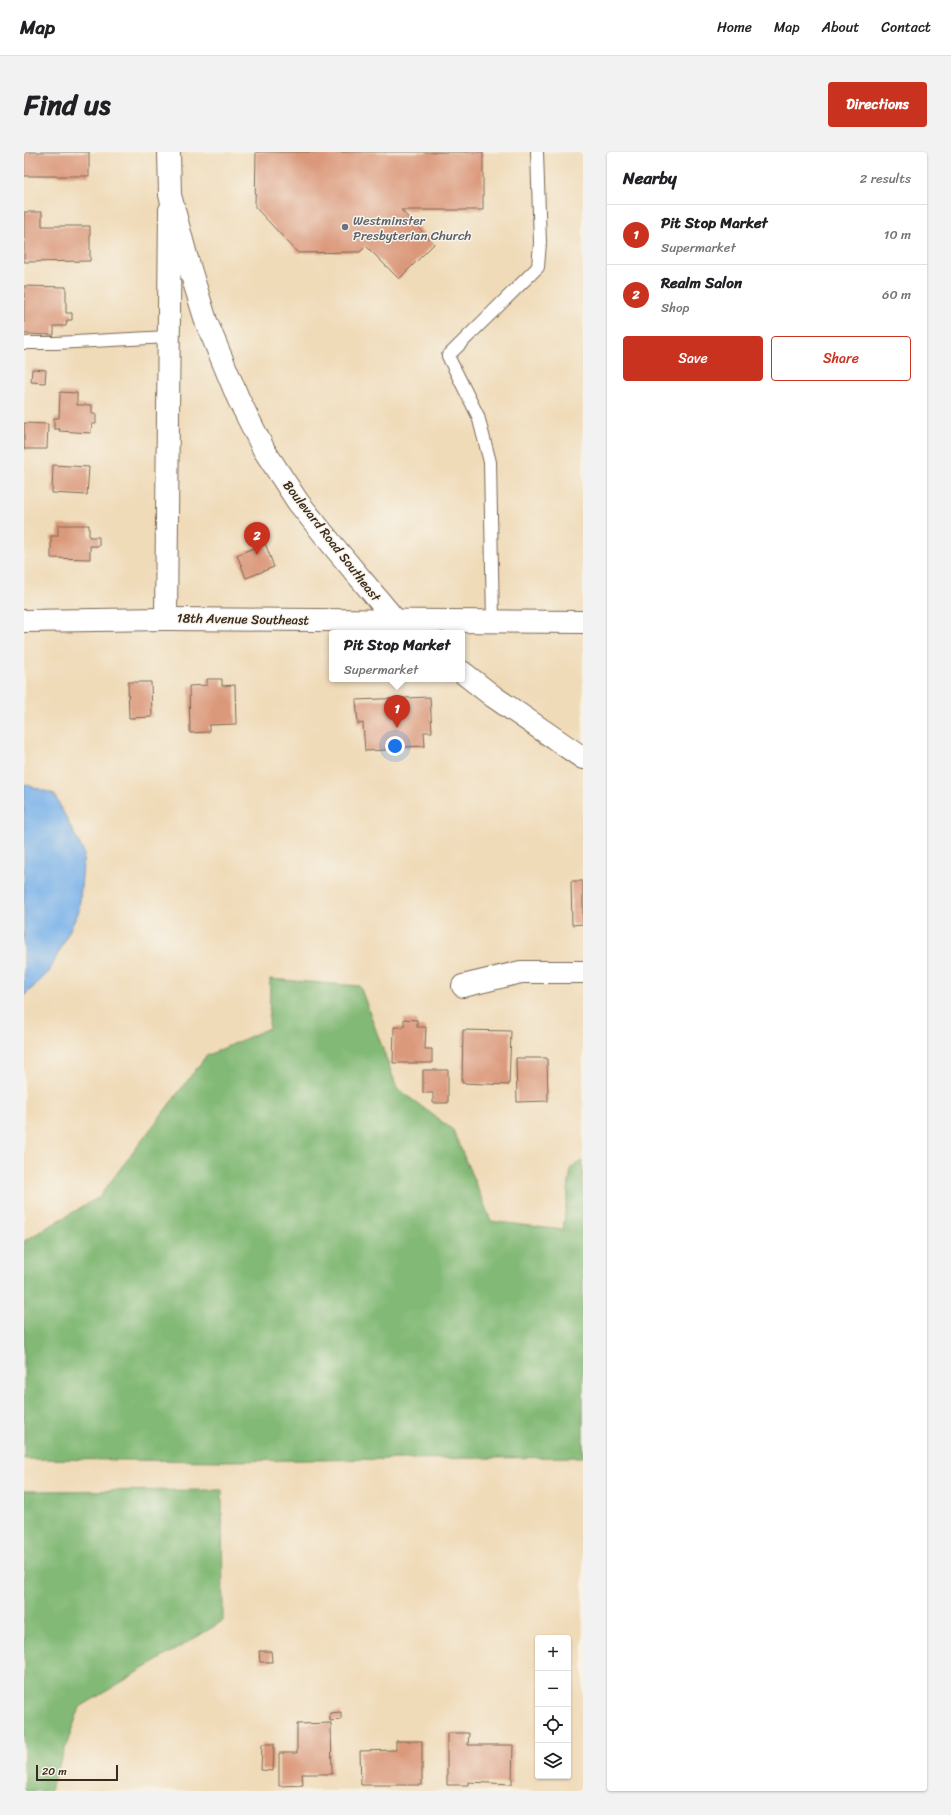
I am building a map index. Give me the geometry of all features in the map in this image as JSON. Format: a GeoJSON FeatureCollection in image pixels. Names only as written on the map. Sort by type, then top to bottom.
{"type":"FeatureCollection","features":[{"type":"Feature","properties":{"kind":"street","name":"Boulevard Road Southeast"},"geometry":{"type":"LineString","coordinates":[[166,619],[170,246],[169,152]]}},
{"type":"Feature","properties":{"kind":"street","name":"Boulevard Road Southeast"},"geometry":{"type":"LineString","coordinates":[[170,196],[206,321],[238,398],[264,450],[298,502],[334,548],[404,627]]}},
{"type":"Feature","properties":{"kind":"street","name":"18th Avenue Southeast"},"geometry":{"type":"LineString","coordinates":[[24,621],[166,619],[404,627],[493,622],[583,622]]}},
{"type":"Feature","properties":{"kind":"street"},"geometry":{"type":"LineString","coordinates":[[465,674],[494,697],[583,758]]}},
{"type":"Feature","properties":{"kind":"street"},"geometry":{"type":"LineString","coordinates":[[463,986],[521,972],[583,972]]}},
{"type":"Feature","properties":{"kind":"lane"},"geometry":{"type":"LineString","coordinates":[[493,622],[490,462],[478,416],[448,356],[538,267],[540,243],[537,152]]}},
{"type":"Feature","properties":{"kind":"lane"},"geometry":{"type":"LineString","coordinates":[[24,343],[56,343],[168,337]]}},
{"type":"Feature","properties":{"kind":"green space"},"geometry":{"type":"Polygon","coordinates":[[[270,979],[360,986],[397,1088],[453,1130],[491,1221],[563,1230],[571,1167],[583,1161],[583,1457],[222,1461],[24,1459],[24,1241],[99,1197],[206,1056],[269,1028],[270,979]]]}},
{"type":"Feature","properties":{"kind":"green space"},"geometry":{"type":"Polygon","coordinates":[[[222,1490],[223,1621],[80,1707],[50,1791],[24,1791],[24,1491],[222,1490]]]}},
{"type":"Feature","properties":{"kind":"water"},"geometry":{"type":"Polygon","coordinates":[[[24,784],[54,794],[84,853],[79,911],[49,972],[24,996],[24,784]]]}},
{"type":"Feature","properties":{"kind":"building"},"geometry":{"type":"Polygon","coordinates":[[[24,152],[89,152],[89,176],[24,176],[24,152]]]}},
{"type":"Feature","properties":{"kind":"building","name":"Westminster Presbyterian Church"},"geometry":{"type":"Polygon","coordinates":[[[256,152],[483,152],[483,210],[401,210],[434,244],[399,279],[366,246],[360,252],[298,253],[255,207],[256,152]]]}},
{"type":"Feature","properties":{"kind":"building"},"geometry":{"type":"Polygon","coordinates":[[[24,212],[42,212],[42,226],[90,226],[90,261],[24,262],[24,212]]]}},
{"type":"Feature","properties":{"kind":"building"},"geometry":{"type":"Polygon","coordinates":[[[24,286],[66,287],[66,313],[72,313],[72,320],[67,320],[66,326],[54,326],[54,335],[24,334],[24,286]]]}},
{"type":"Feature","properties":{"kind":"building"},"geometry":{"type":"Polygon","coordinates":[[[32,369],[46,370],[45,383],[31,382],[32,369]]]}},
{"type":"Feature","properties":{"kind":"building"},"geometry":{"type":"Polygon","coordinates":[[[60,392],[77,393],[77,405],[92,405],[92,414],[96,414],[96,424],[92,424],[91,433],[59,431],[60,429],[54,429],[54,418],[59,418],[60,392]]]}},
{"type":"Feature","properties":{"kind":"building"},"geometry":{"type":"Polygon","coordinates":[[[24,423],[48,424],[47,449],[24,449],[24,423]]]}},
{"type":"Feature","properties":{"kind":"building"},"geometry":{"type":"Polygon","coordinates":[[[53,465],[89,467],[87,495],[52,493],[53,465]]]}},
{"type":"Feature","properties":{"kind":"building"},"geometry":{"type":"Polygon","coordinates":[[[58,525],[89,525],[89,537],[99,537],[99,546],[90,546],[90,559],[51,558],[51,536],[58,536],[58,525]]]}},
{"type":"Feature","properties":{"kind":"building"},"geometry":{"type":"Polygon","coordinates":[[[265,543],[274,567],[246,578],[237,555],[265,543]]]}},
{"type":"Feature","properties":{"kind":"building"},"geometry":{"type":"Polygon","coordinates":[[[207,679],[222,679],[222,686],[235,685],[236,724],[209,725],[209,732],[190,733],[189,686],[207,685],[207,679]]]}},
{"type":"Feature","properties":{"kind":"building"},"geometry":{"type":"Polygon","coordinates":[[[128,682],[151,682],[152,717],[129,718],[128,682]]]}},
{"type":"Feature","properties":{"kind":"building"},"geometry":{"type":"Polygon","coordinates":[[[430,697],[432,732],[424,732],[425,746],[386,748],[386,750],[365,751],[363,723],[358,724],[356,700],[430,697]]]}},
{"type":"Feature","properties":{"kind":"building"},"geometry":{"type":"Polygon","coordinates":[[[571,881],[583,881],[583,924],[572,925],[571,881]]]}},
{"type":"Feature","properties":{"kind":"building"},"geometry":{"type":"Polygon","coordinates":[[[404,1019],[417,1020],[417,1027],[426,1027],[425,1049],[432,1049],[432,1063],[393,1063],[394,1027],[404,1027],[404,1019]]]}},
{"type":"Feature","properties":{"kind":"building"},"geometry":{"type":"Polygon","coordinates":[[[463,1030],[511,1031],[509,1085],[462,1083],[463,1030]]]}},
{"type":"Feature","properties":{"kind":"building"},"geometry":{"type":"Polygon","coordinates":[[[516,1058],[547,1058],[548,1101],[517,1102],[516,1058]]]}},
{"type":"Feature","properties":{"kind":"building"},"geometry":{"type":"Polygon","coordinates":[[[423,1070],[448,1070],[448,1103],[433,1103],[433,1093],[423,1093],[423,1070]]]}},
{"type":"Feature","properties":{"kind":"building"},"geometry":{"type":"Polygon","coordinates":[[[259,1651],[271,1651],[272,1662],[260,1662],[259,1651]]]}},
{"type":"Feature","properties":{"kind":"building"},"geometry":{"type":"Polygon","coordinates":[[[341,1712],[341,1720],[330,1721],[330,1713],[341,1712]]]}},
{"type":"Feature","properties":{"kind":"building"},"geometry":{"type":"Polygon","coordinates":[[[331,1723],[332,1774],[302,1774],[303,1785],[279,1786],[279,1753],[297,1753],[297,1724],[331,1723]]]}},
{"type":"Feature","properties":{"kind":"building"},"geometry":{"type":"Polygon","coordinates":[[[447,1733],[469,1733],[468,1745],[513,1745],[512,1784],[468,1782],[468,1785],[447,1785],[447,1733]]]}},
{"type":"Feature","properties":{"kind":"building"},"geometry":{"type":"Polygon","coordinates":[[[396,1741],[422,1741],[422,1785],[361,1785],[360,1751],[396,1750],[396,1741]]]}},
{"type":"Feature","properties":{"kind":"building"},"geometry":{"type":"Polygon","coordinates":[[[262,1744],[274,1744],[273,1771],[261,1770],[262,1744]]]}},
{"type":"Feature","properties":{"kind":"place","name":"Westminster Presbyterian Church"},"geometry":{"type":"Point","coordinates":[345,227]}},
{"type":"Feature","properties":{"kind":"place","name":"Realm Salon"},"geometry":{"type":"Point","coordinates":[257,555]}},
{"type":"Feature","properties":{"kind":"place","name":"Pit Stop Market"},"geometry":{"type":"Point","coordinates":[397,728]}}]}
